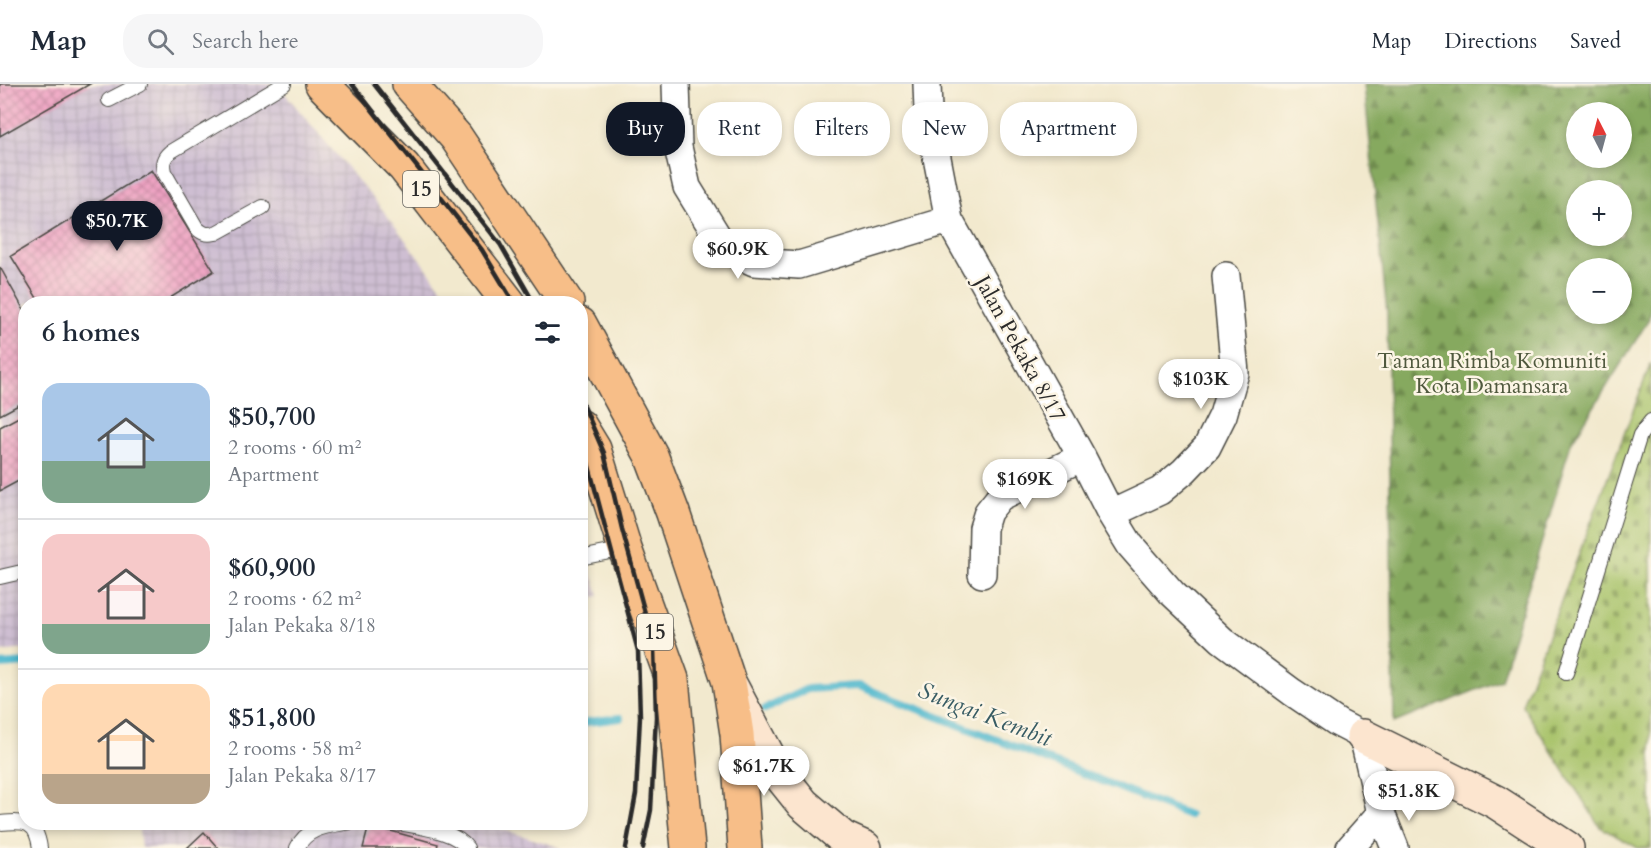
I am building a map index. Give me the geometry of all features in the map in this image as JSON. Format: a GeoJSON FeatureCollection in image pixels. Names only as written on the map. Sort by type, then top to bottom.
{"type":"FeatureCollection","features":[{"type":"Feature","properties":{"kind":"highway","name":"15"},"geometry":{"type":"LineString","coordinates":[[322,84],[404,167],[504,296]]}},
{"type":"Feature","properties":{"kind":"highway","name":"15"},"geometry":{"type":"LineString","coordinates":[[409,84],[456,137],[562,296]]}},
{"type":"Feature","properties":{"kind":"highway","name":"15"},"geometry":{"type":"LineString","coordinates":[[588,339],[651,455],[673,513],[729,682],[737,734],[745,848]]}},
{"type":"Feature","properties":{"kind":"highway","name":"15"},"geometry":{"type":"LineString","coordinates":[[588,451],[672,679],[688,848]]}},
{"type":"Feature","properties":{"kind":"main road"},"geometry":{"type":"LineString","coordinates":[[729,682],[775,769],[803,804],[843,838],[865,848]]}},
{"type":"Feature","properties":{"kind":"main road"},"geometry":{"type":"LineString","coordinates":[[1363,736],[1496,802],[1567,848]]}},
{"type":"Feature","properties":{"kind":"street"},"geometry":{"type":"LineString","coordinates":[[676,84],[678,147],[687,188],[718,239],[732,252],[754,262],[799,265],[949,220]]}},
{"type":"Feature","properties":{"kind":"street","name":"Jalan Pekaka 8/17"},"geometry":{"type":"LineString","coordinates":[[927,84],[928,111],[949,220],[1082,457],[1111,514],[1130,544],[1172,593],[1222,640],[1292,692],[1338,723],[1363,736]]}},
{"type":"Feature","properties":{"kind":"street"},"geometry":{"type":"LineString","coordinates":[[1111,514],[1160,491],[1184,471],[1207,447],[1223,415],[1235,373],[1226,276]]}},
{"type":"Feature","properties":{"kind":"street"},"geometry":{"type":"LineString","coordinates":[[982,574],[983,528],[988,512],[1000,497],[1082,457]]}},
{"type":"Feature","properties":{"kind":"street"},"geometry":{"type":"LineString","coordinates":[[1363,736],[1381,813],[1395,848]]}},
{"type":"Feature","properties":{"kind":"street"},"geometry":{"type":"LineString","coordinates":[[1350,848],[1381,813]]}},
{"type":"Feature","properties":{"kind":"lane"},"geometry":{"type":"LineString","coordinates":[[109,100],[140,84]]}},
{"type":"Feature","properties":{"kind":"lane"},"geometry":{"type":"LineString","coordinates":[[262,207],[216,233],[209,235],[201,233],[162,165],[164,157],[170,152],[284,84]]}},
{"type":"Feature","properties":{"kind":"lane"},"geometry":{"type":"LineString","coordinates":[[1566,673],[1640,435],[1651,421]]}},
{"type":"Feature","properties":{"kind":"lane"},"geometry":{"type":"LineString","coordinates":[[588,556],[625,549]]}},
{"type":"Feature","properties":{"kind":"lane"},"geometry":{"type":"LineString","coordinates":[[0,577],[18,574]]}},
{"type":"Feature","properties":{"kind":"lane"},"geometry":{"type":"LineString","coordinates":[[0,823],[18,822]]}},
{"type":"Feature","properties":{"kind":"lane"},"geometry":{"type":"LineString","coordinates":[[35,830],[40,848]]}},
{"type":"Feature","properties":{"kind":"lane"},"geometry":{"type":"LineString","coordinates":[[297,848],[309,832],[317,830]]}},
{"type":"Feature","properties":{"kind":"lane"},"geometry":{"type":"LineString","coordinates":[[428,830],[459,839],[466,848]]}},
{"type":"Feature","properties":{"kind":"shaded area"},"geometry":{"type":"Polygon","coordinates":[[[0,84],[277,84],[382,209],[448,296],[18,296],[18,650],[0,652],[0,84]]]}},
{"type":"Feature","properties":{"kind":"shaded area"},"geometry":{"type":"Polygon","coordinates":[[[588,563],[599,596],[588,599],[588,563]]]}},
{"type":"Feature","properties":{"kind":"shaded area"},"geometry":{"type":"Polygon","coordinates":[[[139,830],[505,830],[562,848],[141,848],[139,830]]]}},
{"type":"Feature","properties":{"kind":"green space","name":"Taman Rimba Komuniti Kota Damansara"},"geometry":{"type":"Polygon","coordinates":[[[1364,84],[1651,84],[1651,311],[1648,321],[1571,443],[1501,680],[1394,723],[1387,313],[1364,84]]]}},
{"type":"Feature","properties":{"kind":"green space"},"geometry":{"type":"Polygon","coordinates":[[[1651,363],[1651,848],[1638,848],[1600,827],[1522,705],[1651,363]]]}},
{"type":"Feature","properties":{"kind":"building"},"geometry":{"type":"Polygon","coordinates":[[[0,84],[90,84],[0,136],[0,84]]]}},
{"type":"Feature","properties":{"kind":"building"},"geometry":{"type":"Polygon","coordinates":[[[151,170],[214,271],[173,296],[36,296],[11,256],[151,170]]]}},
{"type":"Feature","properties":{"kind":"building"},"geometry":{"type":"Polygon","coordinates":[[[0,267],[18,300],[18,405],[0,415],[0,267]]]}},
{"type":"Feature","properties":{"kind":"building"},"geometry":{"type":"Polygon","coordinates":[[[18,417],[18,481],[0,491],[0,427],[18,417]]]}},
{"type":"Feature","properties":{"kind":"building"},"geometry":{"type":"Polygon","coordinates":[[[368,830],[387,830],[438,844],[437,848],[363,848],[368,830]]]}},
{"type":"Feature","properties":{"kind":"building"},"geometry":{"type":"Polygon","coordinates":[[[204,832],[218,848],[187,848],[204,832]]]}},
{"type":"Feature","properties":{"kind":"waterway","name":"Sungai Kembit"},"geometry":{"type":"LineString","coordinates":[[0,665],[18,664]]}},
{"type":"Feature","properties":{"kind":"waterway","name":"Sungai Kembit"},"geometry":{"type":"LineString","coordinates":[[765,709],[807,689],[859,686],[1189,815]]}},
{"type":"Feature","properties":{"kind":"waterway","name":"Sungai Kembit"},"geometry":{"type":"LineString","coordinates":[[588,722],[620,718]]}},
{"type":"Feature","properties":{"kind":"railway"},"geometry":{"type":"LineString","coordinates":[[352,84],[482,250],[510,296]]}},
{"type":"Feature","properties":{"kind":"railway"},"geometry":{"type":"LineString","coordinates":[[374,84],[500,244],[530,296]]}},
{"type":"Feature","properties":{"kind":"railway"},"geometry":{"type":"LineString","coordinates":[[588,416],[604,453],[654,646],[656,717],[651,810],[643,848]]}},
{"type":"Feature","properties":{"kind":"railway"},"geometry":{"type":"LineString","coordinates":[[588,463],[638,651],[640,717],[636,794],[626,848]]}}]}
